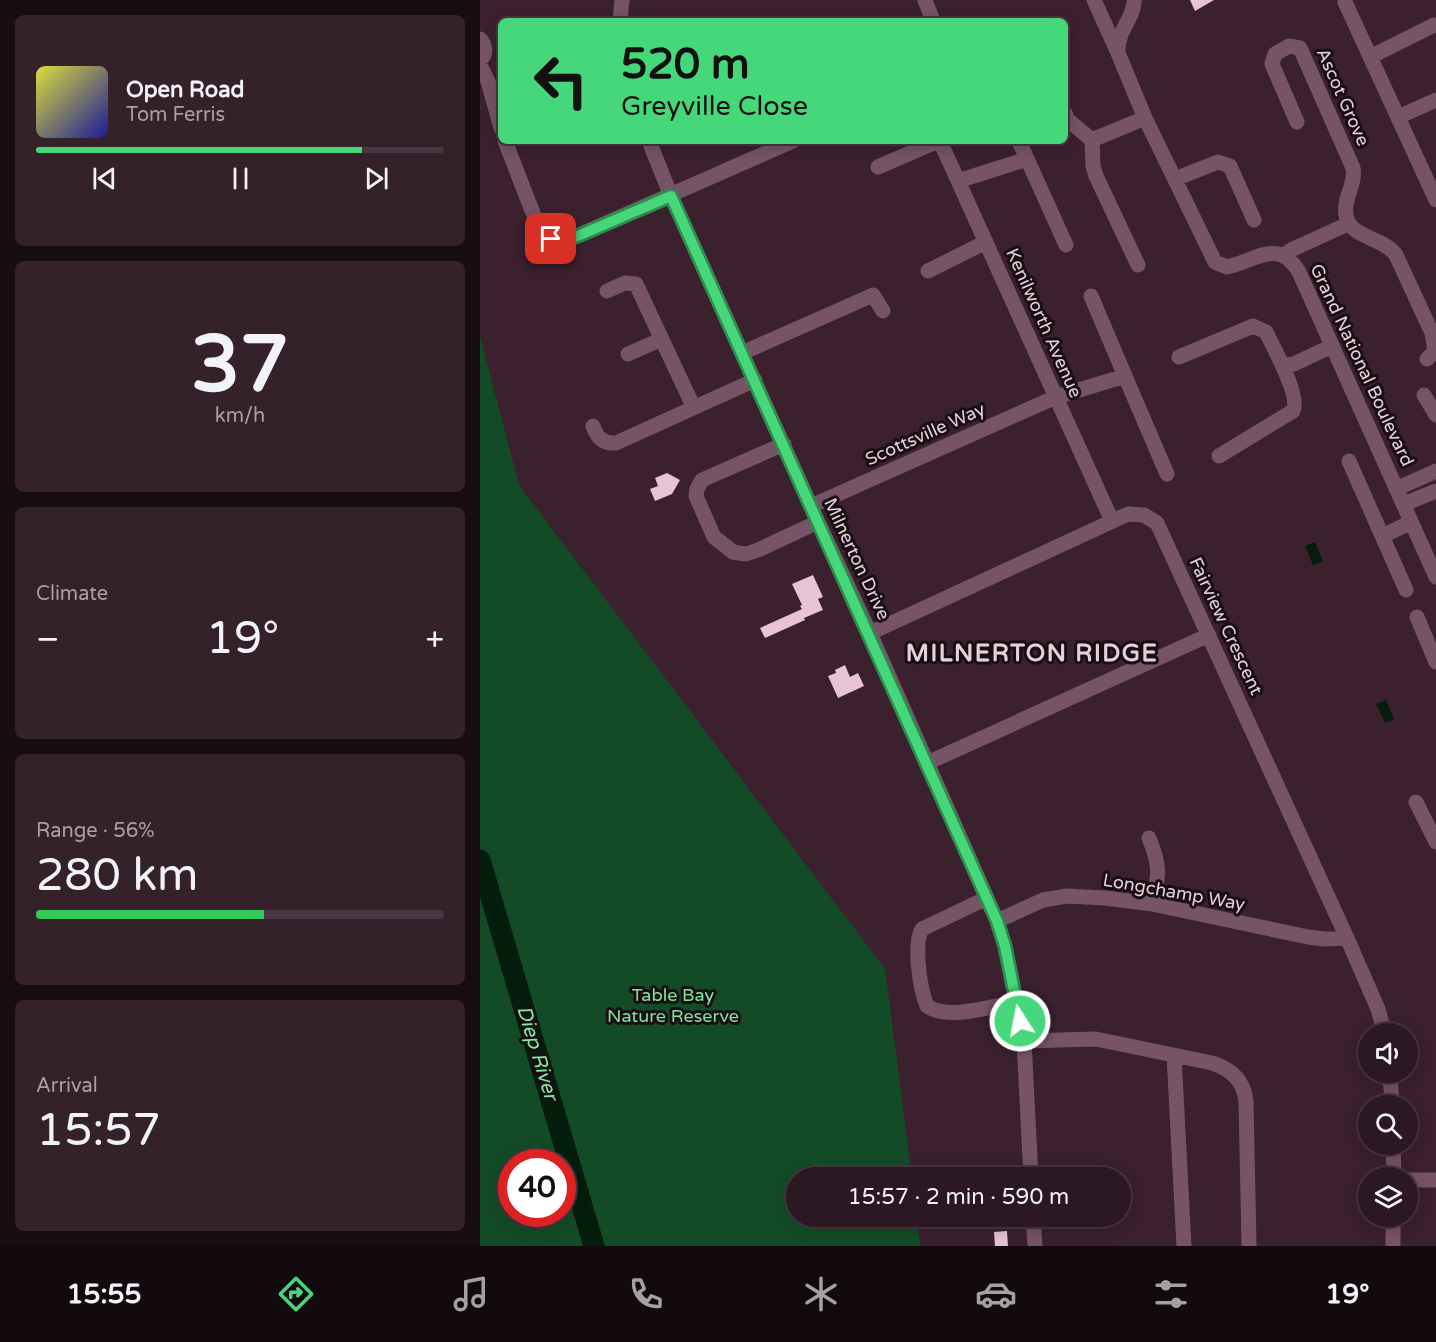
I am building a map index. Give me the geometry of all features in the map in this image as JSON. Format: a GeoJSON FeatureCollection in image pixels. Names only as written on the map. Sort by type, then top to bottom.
{"type":"FeatureCollection","features":[{"type":"Feature","properties":{"kind":"street"},"geometry":{"type":"LineString","coordinates":[[620,18],[622,0]]}},
{"type":"Feature","properties":{"kind":"street"},"geometry":{"type":"LineString","coordinates":[[925,0],[932,18]]}},
{"type":"Feature","properties":{"kind":"street"},"geometry":{"type":"LineString","coordinates":[[1118,53],[1119,35],[1134,7],[1134,0]]}},
{"type":"Feature","properties":{"kind":"street","name":"Grand National Boulevard"},"geometry":{"type":"LineString","coordinates":[[1095,1],[1144,118],[1215,262],[1227,267],[1273,252],[1293,262],[1299,272],[1436,576]]}},
{"type":"Feature","properties":{"kind":"street"},"geometry":{"type":"LineString","coordinates":[[1346,1],[1398,117],[1432,178],[1436,200]]}},
{"type":"Feature","properties":{"kind":"street"},"geometry":{"type":"LineString","coordinates":[[1370,57],[1434,25]]}},
{"type":"Feature","properties":{"kind":"street"},"geometry":{"type":"LineString","coordinates":[[480,39],[485,54],[480,60]]}},
{"type":"Feature","properties":{"kind":"street","name":"Ascot Grove"},"geometry":{"type":"LineString","coordinates":[[1297,122],[1272,64],[1275,54],[1289,46],[1300,48],[1353,168],[1355,178],[1347,198],[1348,224]]}},
{"type":"Feature","properties":{"kind":"street"},"geometry":{"type":"LineString","coordinates":[[480,65],[488,81],[498,117]]}},
{"type":"Feature","properties":{"kind":"street"},"geometry":{"type":"LineString","coordinates":[[1398,117],[1436,100]]}},
{"type":"Feature","properties":{"kind":"street"},"geometry":{"type":"LineString","coordinates":[[1092,140],[1144,118]]}},
{"type":"Feature","properties":{"kind":"street"},"geometry":{"type":"LineString","coordinates":[[1068,120],[1092,140],[1096,176],[1138,265]]}},
{"type":"Feature","properties":{"kind":"street"},"geometry":{"type":"LineString","coordinates":[[506,144],[542,234],[563,242],[786,144]]}},
{"type":"Feature","properties":{"kind":"street","name":"Milnerton Drive"},"geometry":{"type":"LineString","coordinates":[[650,144],[671,196],[870,633],[997,921],[1005,946],[1024,1041],[1030,1167]]}},
{"type":"Feature","properties":{"kind":"street"},"geometry":{"type":"LineString","coordinates":[[878,167],[932,144]]}},
{"type":"Feature","properties":{"kind":"street","name":"Kenilworth Avenue"},"geometry":{"type":"LineString","coordinates":[[940,144],[1112,521]]}},
{"type":"Feature","properties":{"kind":"street"},"geometry":{"type":"LineString","coordinates":[[1020,144],[1066,245]]}},
{"type":"Feature","properties":{"kind":"street"},"geometry":{"type":"LineString","coordinates":[[958,181],[1027,159]]}},
{"type":"Feature","properties":{"kind":"street"},"geometry":{"type":"LineString","coordinates":[[1175,179],[1218,162],[1230,166],[1254,220]]}},
{"type":"Feature","properties":{"kind":"street"},"geometry":{"type":"LineString","coordinates":[[1283,256],[1293,249],[1348,224],[1391,247],[1432,333],[1435,351],[1427,359]]}},
{"type":"Feature","properties":{"kind":"street"},"geometry":{"type":"LineString","coordinates":[[928,271],[986,242]]}},
{"type":"Feature","properties":{"kind":"street"},"geometry":{"type":"LineString","coordinates":[[607,291],[625,283],[636,284],[693,406]]}},
{"type":"Feature","properties":{"kind":"street"},"geometry":{"type":"LineString","coordinates":[[742,353],[873,295],[883,311]]}},
{"type":"Feature","properties":{"kind":"street"},"geometry":{"type":"LineString","coordinates":[[1091,296],[1167,474]]}},
{"type":"Feature","properties":{"kind":"street"},"geometry":{"type":"LineString","coordinates":[[1179,357],[1253,326],[1266,332],[1288,365],[1295,403],[1293,411],[1219,456]]}},
{"type":"Feature","properties":{"kind":"street"},"geometry":{"type":"LineString","coordinates":[[628,354],[662,339]]}},
{"type":"Feature","properties":{"kind":"street"},"geometry":{"type":"LineString","coordinates":[[1288,365],[1332,345]]}},
{"type":"Feature","properties":{"kind":"street","name":"Scottsville Way"},"geometry":{"type":"LineString","coordinates":[[811,506],[1056,397],[1125,376]]}},
{"type":"Feature","properties":{"kind":"street"},"geometry":{"type":"LineString","coordinates":[[593,426],[597,436],[603,441],[615,443],[755,380]]}},
{"type":"Feature","properties":{"kind":"street"},"geometry":{"type":"LineString","coordinates":[[1424,395],[1436,415]]}},
{"type":"Feature","properties":{"kind":"street"},"geometry":{"type":"LineString","coordinates":[[784,444],[702,480],[696,496],[714,537],[733,552],[746,554],[818,522]]}},
{"type":"Feature","properties":{"kind":"street"},"geometry":{"type":"LineString","coordinates":[[1350,461],[1406,590]]}},
{"type":"Feature","properties":{"kind":"street"},"geometry":{"type":"LineString","coordinates":[[1398,488],[1436,471]]}},
{"type":"Feature","properties":{"kind":"street"},"geometry":{"type":"LineString","coordinates":[[1404,504],[1436,491]]}},
{"type":"Feature","properties":{"kind":"street","name":"Fairview Crescent"},"geometry":{"type":"LineString","coordinates":[[870,633],[1128,514],[1144,515],[1157,523],[1347,938],[1378,1009],[1381,1023]]}},
{"type":"Feature","properties":{"kind":"street"},"geometry":{"type":"LineString","coordinates":[[1383,536],[1412,522]]}},
{"type":"Feature","properties":{"kind":"street"},"geometry":{"type":"LineString","coordinates":[[1417,617],[1436,662]]}},
{"type":"Feature","properties":{"kind":"street"},"geometry":{"type":"LineString","coordinates":[[927,763],[1209,635]]}},
{"type":"Feature","properties":{"kind":"street"},"geometry":{"type":"LineString","coordinates":[[1416,802],[1436,842]]}},
{"type":"Feature","properties":{"kind":"street"},"geometry":{"type":"LineString","coordinates":[[1149,838],[1158,860],[1152,904]]}},
{"type":"Feature","properties":{"kind":"street","name":"Longchamp Way"},"geometry":{"type":"LineString","coordinates":[[997,921],[1043,900],[1058,896],[1105,898],[1152,904],[1308,937],[1347,938]]}},
{"type":"Feature","properties":{"kind":"street"},"geometry":{"type":"LineString","coordinates":[[987,898],[922,929],[917,942],[924,997],[927,1006],[941,1012],[976,1010],[1017,1002]]}},
{"type":"Feature","properties":{"kind":"street"},"geometry":{"type":"LineString","coordinates":[[1024,1041],[1096,1039],[1224,1067],[1245,1088],[1249,1246]]}},
{"type":"Feature","properties":{"kind":"street"},"geometry":{"type":"LineString","coordinates":[[1174,1055],[1184,1246]]}},
{"type":"Feature","properties":{"kind":"street"},"geometry":{"type":"LineString","coordinates":[[1418,1180],[1436,1180]]}},
{"type":"Feature","properties":{"kind":"street"},"geometry":{"type":"LineString","coordinates":[[1034,1227],[1035,1246]]}},
{"type":"Feature","properties":{"kind":"street"},"geometry":{"type":"LineString","coordinates":[[1393,1227],[1393,1246]]}},
{"type":"Feature","properties":{"kind":"green space","name":"Table Bay Nature Reserve"},"geometry":{"type":"Polygon","coordinates":[[[480,336],[519,485],[885,969],[911,1167],[786,1167],[786,1227],[918,1227],[920,1246],[480,1246],[480,336]]]}},
{"type":"Feature","properties":{"kind":"shaded area"},"geometry":{"type":"Polygon","coordinates":[[[1315,542],[1323,561],[1313,565],[1305,546],[1315,542]]]}},
{"type":"Feature","properties":{"kind":"shaded area"},"geometry":{"type":"Polygon","coordinates":[[[1386,700],[1394,719],[1385,723],[1376,704],[1386,700]]]}},
{"type":"Feature","properties":{"kind":"building"},"geometry":{"type":"Polygon","coordinates":[[[1190,0],[1214,0],[1195,11],[1190,0]]]}},
{"type":"Feature","properties":{"kind":"building"},"geometry":{"type":"Polygon","coordinates":[[[667,473],[680,480],[672,494],[655,501],[650,489],[658,486],[655,478],[667,473]]]}},
{"type":"Feature","properties":{"kind":"building"},"geometry":{"type":"Polygon","coordinates":[[[813,575],[823,597],[818,599],[823,610],[765,638],[760,628],[802,609],[792,584],[813,575]]]}},
{"type":"Feature","properties":{"kind":"building"},"geometry":{"type":"Polygon","coordinates":[[[845,665],[850,677],[858,673],[864,686],[838,698],[828,676],[836,673],[835,670],[845,665]]]}},
{"type":"Feature","properties":{"kind":"building"},"geometry":{"type":"Polygon","coordinates":[[[1007,1231],[1008,1246],[995,1246],[994,1232],[1007,1231]]]}},
{"type":"Feature","properties":{"kind":"waterway","name":"Diep River"},"geometry":{"type":"LineString","coordinates":[[480,860],[594,1246]]}},
{"type":"Feature","properties":{"kind":"district","name":"MILNERTON RIDGE"},"geometry":{"type":"Point","coordinates":[1032,653]}},
{"type":"Feature","properties":{"kind":"route"},"geometry":{"type":"LineString","coordinates":[[551,239],[563,242],[671,196],[870,633],[997,921],[1005,946],[1020,1021]]}}]}
